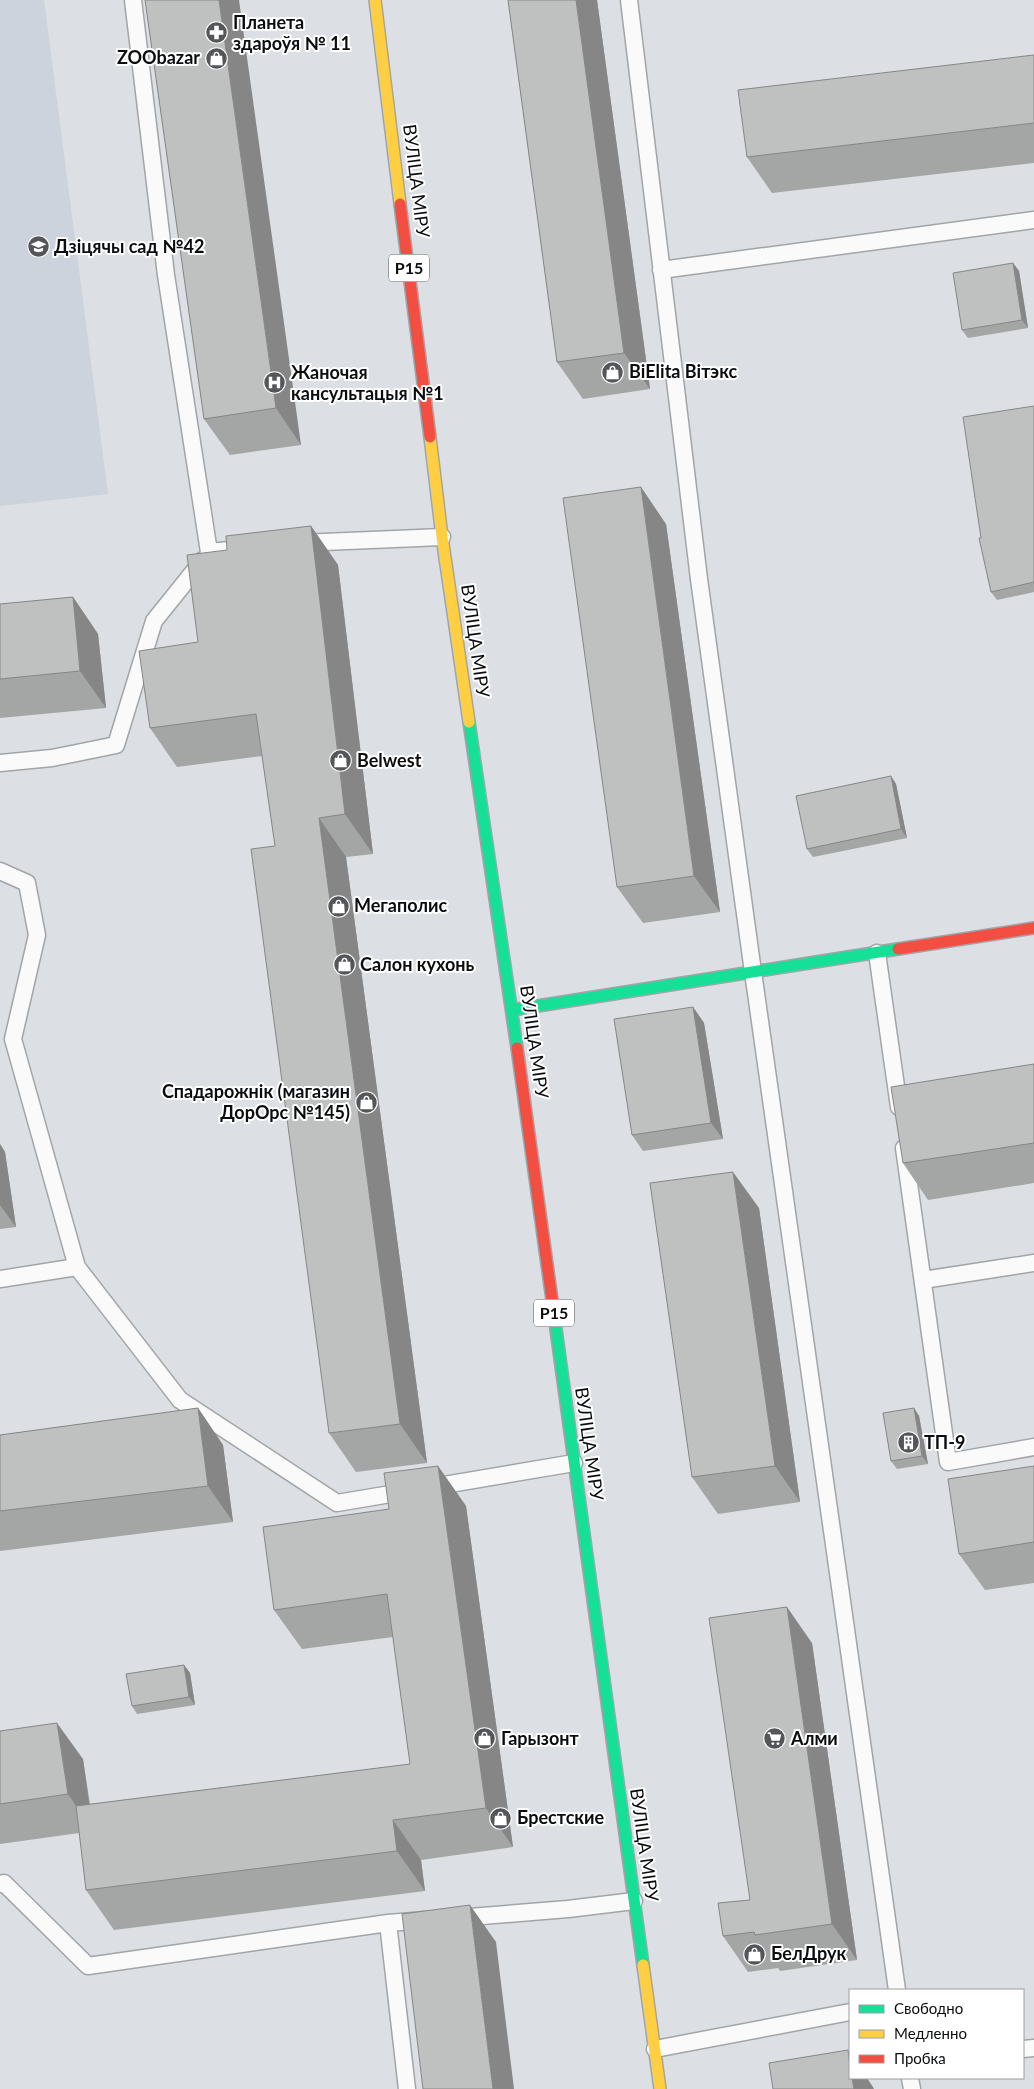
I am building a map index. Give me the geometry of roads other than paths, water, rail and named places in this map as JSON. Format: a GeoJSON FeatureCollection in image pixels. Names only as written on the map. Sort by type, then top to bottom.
{"type":"FeatureCollection","features":[{"type":"Feature","properties":{"kind":"main road","name":"ВУЛІЦА МІРУ"},"geometry":{"type":"LineString","coordinates":[[375,0],[442,537],[512,1010],[660,2089]]}},
{"type":"Feature","properties":{"kind":"main road"},"geometry":{"type":"LineString","coordinates":[[512,1010],[1034,928]]}},
{"type":"Feature","properties":{"kind":"lane"},"geometry":{"type":"LineString","coordinates":[[133,0],[166,275],[209,552]]}},
{"type":"Feature","properties":{"kind":"lane"},"geometry":{"type":"LineString","coordinates":[[629,0],[688,493],[752,972],[897,1989]]}},
{"type":"Feature","properties":{"kind":"lane"},"geometry":{"type":"LineString","coordinates":[[661,270],[1034,220]]}},
{"type":"Feature","properties":{"kind":"lane"},"geometry":{"type":"LineString","coordinates":[[284,545],[321,541],[442,537]]}},
{"type":"Feature","properties":{"kind":"lane"},"geometry":{"type":"LineString","coordinates":[[0,763],[52,758],[116,745],[154,621],[209,552],[246,548]]}},
{"type":"Feature","properties":{"kind":"lane"},"geometry":{"type":"LineString","coordinates":[[0,871],[27,883],[37,935],[13,1039],[77,1267],[180,1400],[337,1503],[574,1463]]}},
{"type":"Feature","properties":{"kind":"lane"},"geometry":{"type":"LineString","coordinates":[[877,953],[948,1462],[1034,1447]]}},
{"type":"Feature","properties":{"kind":"lane"},"geometry":{"type":"LineString","coordinates":[[923,1280],[1034,1262]]}},
{"type":"Feature","properties":{"kind":"lane"},"geometry":{"type":"LineString","coordinates":[[0,1279],[77,1267]]}},
{"type":"Feature","properties":{"kind":"lane"},"geometry":{"type":"LineString","coordinates":[[195,1425],[214,1423]]}},
{"type":"Feature","properties":{"kind":"lane"},"geometry":{"type":"LineString","coordinates":[[0,1884],[4,1883],[88,1966],[388,1923],[568,1909],[634,1901]]}},
{"type":"Feature","properties":{"kind":"lane"},"geometry":{"type":"LineString","coordinates":[[388,1923],[408,2089]]}},
{"type":"Feature","properties":{"kind":"lane"},"geometry":{"type":"LineString","coordinates":[[655,2049],[849,2012]]}},
{"type":"Feature","properties":{"kind":"place","name":"Планета здароўя № 11"},"geometry":{"type":"Point","coordinates":[217,33]}},
{"type":"Feature","properties":{"kind":"place","name":"ZOObazar"},"geometry":{"type":"Point","coordinates":[216,58]}},
{"type":"Feature","properties":{"kind":"place","name":"Дзіцячы сад №42"},"geometry":{"type":"Point","coordinates":[38,247]}},
{"type":"Feature","properties":{"kind":"place","name":"ВiElita Вітэкс"},"geometry":{"type":"Point","coordinates":[613,372]}},
{"type":"Feature","properties":{"kind":"place","name":"Жаночая кансультацыя №1"},"geometry":{"type":"Point","coordinates":[275,383]}},
{"type":"Feature","properties":{"kind":"place","name":"Belwest"},"geometry":{"type":"Point","coordinates":[341,761]}},
{"type":"Feature","properties":{"kind":"place","name":"Мегаполис"},"geometry":{"type":"Point","coordinates":[338,906]}},
{"type":"Feature","properties":{"kind":"place","name":"Салон кухонь"},"geometry":{"type":"Point","coordinates":[344,965]}},
{"type":"Feature","properties":{"kind":"place","name":"Спадарожнік (магазин ДорОрс №145)"},"geometry":{"type":"Point","coordinates":[366,1102]}},
{"type":"Feature","properties":{"kind":"place","name":"ТП-9"},"geometry":{"type":"Point","coordinates":[908,1443]}},
{"type":"Feature","properties":{"kind":"place","name":"Гарызонт"},"geometry":{"type":"Point","coordinates":[485,1739]}},
{"type":"Feature","properties":{"kind":"place","name":"Алми"},"geometry":{"type":"Point","coordinates":[775,1739]}},
{"type":"Feature","properties":{"kind":"place","name":"Брестские"},"geometry":{"type":"Point","coordinates":[501,1818]}},
{"type":"Feature","properties":{"kind":"place","name":"БелДрук"},"geometry":{"type":"Point","coordinates":[755,1954]}}]}
